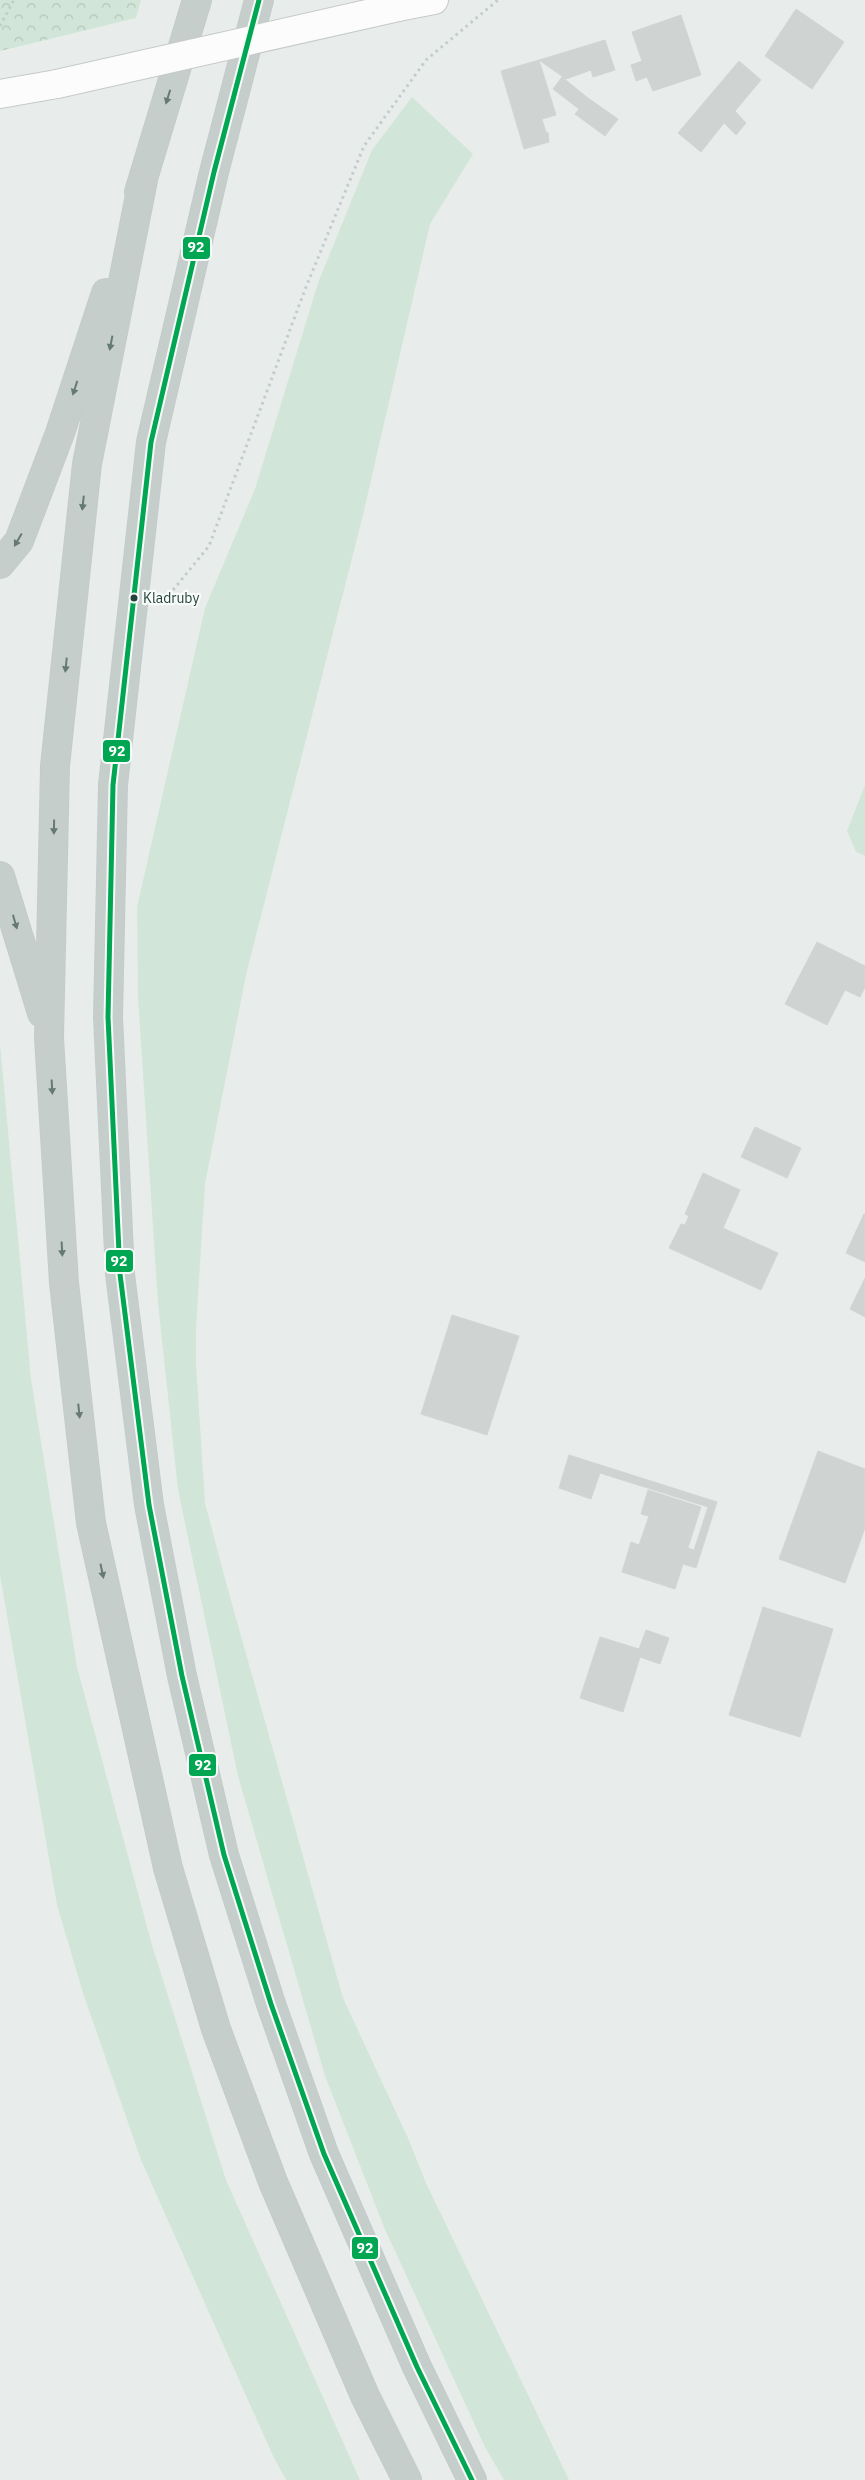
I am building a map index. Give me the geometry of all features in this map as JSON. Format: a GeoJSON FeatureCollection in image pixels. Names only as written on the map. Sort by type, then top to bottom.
{"type":"FeatureCollection","features":[{"type":"Feature","properties":{"kind":"highway"},"geometry":{"type":"LineString","coordinates":[[0,564],[19,542],[60,433],[144,176],[197,0]]}},
{"type":"Feature","properties":{"kind":"highway"},"geometry":{"type":"LineString","coordinates":[[259,0],[214,172],[151,442],[113,785],[108,1017],[120,1274],[149,1505],[182,1676],[224,1855],[270,2004],[324,2154],[417,2367],[472,2480]]}},
{"type":"Feature","properties":{"kind":"highway"},"geometry":{"type":"LineString","coordinates":[[214,172],[275,0]]}},
{"type":"Feature","properties":{"kind":"highway"},"geometry":{"type":"LineString","coordinates":[[144,176],[86,474],[55,766],[49,1038],[64,1283],[91,1523],[168,1868],[216,2029],[273,2182],[365,2396],[408,2480]]}},
{"type":"Feature","properties":{"kind":"highway"},"geometry":{"type":"LineString","coordinates":[[0,876],[49,1038]]}},
{"type":"Feature","properties":{"kind":"street"},"geometry":{"type":"LineString","coordinates":[[0,94],[57,84],[434,0]]}},
{"type":"Feature","properties":{"kind":"path"},"geometry":{"type":"LineString","coordinates":[[0,26],[14,0]]}},
{"type":"Feature","properties":{"kind":"path"},"geometry":{"type":"LineString","coordinates":[[164,602],[209,546],[306,287],[364,146],[426,60],[498,0]]}},
{"type":"Feature","properties":{"kind":"green space"},"geometry":{"type":"Polygon","coordinates":[[[0,0],[141,0],[136,18],[0,51],[0,0]]]}},
{"type":"Feature","properties":{"kind":"green space"},"geometry":{"type":"Polygon","coordinates":[[[412,97],[473,154],[430,224],[363,515],[246,975],[205,1184],[196,1328],[196,1363],[205,1503],[343,1998],[408,2138],[426,2183],[569,2480],[504,2480],[485,2447],[384,2227],[325,2076],[238,1776],[178,1490],[158,1303],[138,998],[137,907],[205,608],[255,489],[318,283],[372,150],[412,97]]]}},
{"type":"Feature","properties":{"kind":"green space"},"geometry":{"type":"Polygon","coordinates":[[[865,785],[865,856],[856,852],[847,831],[865,785]]]}},
{"type":"Feature","properties":{"kind":"green space"},"geometry":{"type":"Polygon","coordinates":[[[0,1044],[31,1379],[77,1667],[152,1945],[226,2180],[360,2480],[286,2480],[273,2456],[141,2160],[83,1993],[57,1905],[0,1575],[0,1044]]]}},
{"type":"Feature","properties":{"kind":"building"},"geometry":{"type":"Polygon","coordinates":[[[796,9],[844,42],[812,89],[765,56],[796,9]]]}},
{"type":"Feature","properties":{"kind":"building"},"geometry":{"type":"Polygon","coordinates":[[[681,15],[701,75],[653,91],[647,77],[636,81],[631,65],[642,61],[632,32],[681,15]]]}},
{"type":"Feature","properties":{"kind":"building"},"geometry":{"type":"Polygon","coordinates":[[[605,40],[615,70],[593,77],[591,70],[566,79],[539,60],[605,40]]]}},
{"type":"Feature","properties":{"kind":"building"},"geometry":{"type":"Polygon","coordinates":[[[539,60],[556,115],[542,119],[546,133],[548,132],[549,142],[524,149],[501,71],[539,60]]]}},
{"type":"Feature","properties":{"kind":"building"},"geometry":{"type":"Polygon","coordinates":[[[739,61],[761,80],[735,111],[746,123],[736,135],[724,123],[701,152],[678,133],[739,61]]]}},
{"type":"Feature","properties":{"kind":"building"},"geometry":{"type":"Polygon","coordinates":[[[562,77],[588,98],[579,109],[553,89],[562,77]]]}},
{"type":"Feature","properties":{"kind":"building"},"geometry":{"type":"Polygon","coordinates":[[[588,98],[618,119],[605,136],[575,114],[588,98]]]}},
{"type":"Feature","properties":{"kind":"building"},"geometry":{"type":"Polygon","coordinates":[[[817,942],[865,966],[865,987],[860,997],[845,990],[827,1025],[785,1004],[817,942]]]}},
{"type":"Feature","properties":{"kind":"building"},"geometry":{"type":"Polygon","coordinates":[[[755,1127],[801,1148],[787,1178],[741,1157],[755,1127]]]}},
{"type":"Feature","properties":{"kind":"building"},"geometry":{"type":"Polygon","coordinates":[[[703,1173],[740,1190],[723,1228],[778,1253],[761,1290],[669,1248],[681,1224],[685,1225],[689,1216],[685,1214],[703,1173]]]}},
{"type":"Feature","properties":{"kind":"building"},"geometry":{"type":"Polygon","coordinates":[[[865,1214],[865,1262],[846,1253],[865,1214]]]}},
{"type":"Feature","properties":{"kind":"building"},"geometry":{"type":"Polygon","coordinates":[[[865,1278],[865,1317],[850,1309],[865,1278]]]}},
{"type":"Feature","properties":{"kind":"building"},"geometry":{"type":"Polygon","coordinates":[[[452,1315],[519,1336],[487,1435],[421,1414],[452,1315]]]}},
{"type":"Feature","properties":{"kind":"building"},"geometry":{"type":"Polygon","coordinates":[[[818,1451],[865,1469],[865,1528],[845,1583],[779,1559],[818,1451]]]}},
{"type":"Feature","properties":{"kind":"building"},"geometry":{"type":"Polygon","coordinates":[[[569,1455],[717,1502],[696,1568],[683,1564],[675,1589],[622,1572],[631,1542],[639,1545],[649,1516],[641,1514],[648,1490],[701,1507],[688,1548],[694,1550],[708,1507],[600,1473],[591,1499],[559,1488],[569,1455]]]}},
{"type":"Feature","properties":{"kind":"building"},"geometry":{"type":"Polygon","coordinates":[[[763,1607],[833,1629],[800,1737],[729,1715],[763,1607]]]}},
{"type":"Feature","properties":{"kind":"building"},"geometry":{"type":"Polygon","coordinates":[[[646,1630],[669,1638],[660,1664],[640,1657],[623,1712],[580,1698],[600,1637],[639,1649],[646,1630]]]}},
{"type":"Feature","properties":{"kind":"transit line","name":"92"},"geometry":{"type":"LineString","coordinates":[[259,0],[214,172],[151,442],[113,785],[108,1017],[120,1274],[149,1505],[182,1676],[224,1855],[271,2004],[324,2154],[417,2367],[472,2480]]}},
{"type":"Feature","properties":{"kind":"place","name":"Kladruby"},"geometry":{"type":"Point","coordinates":[134,598]}}]}
